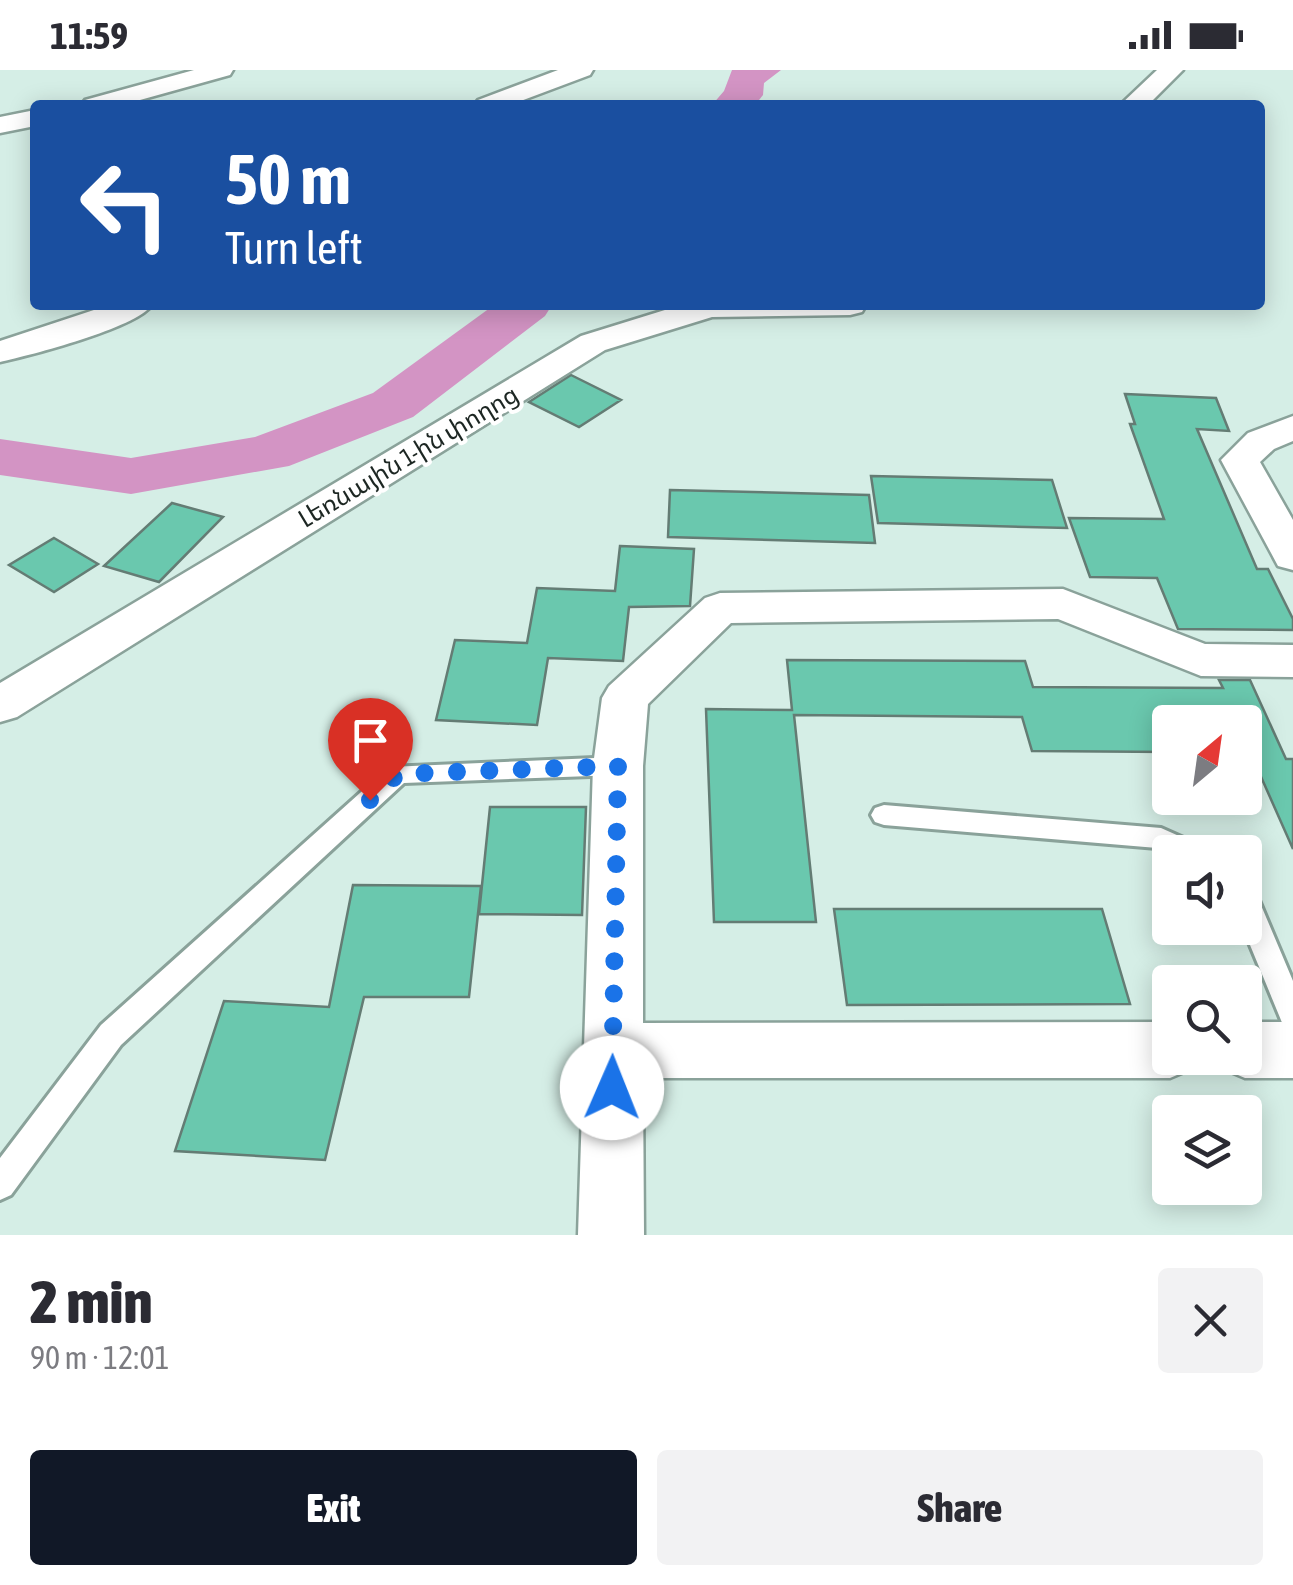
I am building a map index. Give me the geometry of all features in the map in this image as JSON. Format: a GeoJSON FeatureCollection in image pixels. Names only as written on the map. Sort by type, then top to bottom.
{"type":"FeatureCollection","features":[{"type":"Feature","properties":{"kind":"street"},"geometry":{"type":"LineString","coordinates":[[112,100],[221,70]]}},
{"type":"Feature","properties":{"kind":"street"},"geometry":{"type":"LineString","coordinates":[[500,100],[581,70]]}},
{"type":"Feature","properties":{"kind":"street"},"geometry":{"type":"LineString","coordinates":[[1137,100],[1170,70]]}},
{"type":"Feature","properties":{"kind":"street"},"geometry":{"type":"LineString","coordinates":[[0,125],[30,119]]}},
{"type":"Feature","properties":{"kind":"street"},"geometry":{"type":"LineString","coordinates":[[0,352],[94,324],[125,310]]}},
{"type":"Feature","properties":{"kind":"street","name":"Լեռնային 1-ին փողոց"},"geometry":{"type":"LineString","coordinates":[[0,705],[593,343],[699,310]]}},
{"type":"Feature","properties":{"kind":"street"},"geometry":{"type":"LineString","coordinates":[[1293,427],[1261,441],[1240,460],[1293,556]]}},
{"type":"Feature","properties":{"kind":"street"},"geometry":{"type":"LineString","coordinates":[[611,1235],[618,766],[624,698],[720,608],[1063,604],[1201,660],[1293,661]]}},
{"type":"Feature","properties":{"kind":"street"},"geometry":{"type":"LineString","coordinates":[[613,1051],[1152,1050]]}},
{"type":"Feature","properties":{"kind":"street"},"geometry":{"type":"LineString","coordinates":[[1262,1050],[1293,1050]]}},
{"type":"Feature","properties":{"kind":"lane"},"geometry":{"type":"LineString","coordinates":[[0,1184],[111,1034],[398,774],[618,766]]}},
{"type":"Feature","properties":{"kind":"lane"},"geometry":{"type":"LineString","coordinates":[[884,816],[1152,837]]}},
{"type":"Feature","properties":{"kind":"lane"},"geometry":{"type":"LineString","coordinates":[[1262,940],[1293,1016]]}},
{"type":"Feature","properties":{"kind":"building"},"geometry":{"type":"Polygon","coordinates":[[[571,375],[621,400],[579,427],[529,402],[571,375]]]}},
{"type":"Feature","properties":{"kind":"building"},"geometry":{"type":"Polygon","coordinates":[[[1125,394],[1216,398],[1229,431],[1197,429],[1257,569],[1268,569],[1293,619],[1293,630],[1178,629],[1157,578],[1090,577],[1069,518],[1164,519],[1130,424],[1135,424],[1125,394]]]}},
{"type":"Feature","properties":{"kind":"building"},"geometry":{"type":"Polygon","coordinates":[[[871,476],[1052,480],[1067,528],[878,523],[871,476]]]}},
{"type":"Feature","properties":{"kind":"building"},"geometry":{"type":"Polygon","coordinates":[[[670,490],[869,495],[875,543],[668,537],[670,490]]]}},
{"type":"Feature","properties":{"kind":"building"},"geometry":{"type":"Polygon","coordinates":[[[172,503],[223,517],[159,582],[104,566],[172,503]]]}},
{"type":"Feature","properties":{"kind":"building"},"geometry":{"type":"Polygon","coordinates":[[[54,538],[98,564],[54,592],[9,565],[54,538]]]}},
{"type":"Feature","properties":{"kind":"building"},"geometry":{"type":"Polygon","coordinates":[[[620,546],[694,549],[690,606],[629,607],[623,661],[548,658],[537,725],[436,720],[455,640],[527,643],[537,588],[615,591],[620,546]]]}},
{"type":"Feature","properties":{"kind":"building"},"geometry":{"type":"Polygon","coordinates":[[[787,660],[1025,661],[1033,687],[1223,688],[1219,680],[1250,680],[1261,705],[1152,705],[1152,752],[1032,751],[1022,717],[794,715],[816,922],[714,922],[706,709],[792,710],[787,660]]]}},
{"type":"Feature","properties":{"kind":"building"},"geometry":{"type":"Polygon","coordinates":[[[1262,706],[1286,759],[1293,759],[1293,849],[1262,779],[1262,706]]]}},
{"type":"Feature","properties":{"kind":"building"},"geometry":{"type":"Polygon","coordinates":[[[490,807],[586,807],[582,915],[479,914],[490,807]]]}},
{"type":"Feature","properties":{"kind":"building"},"geometry":{"type":"Polygon","coordinates":[[[353,885],[481,886],[469,997],[364,997],[325,1160],[175,1151],[224,1001],[329,1007],[353,885]]]}},
{"type":"Feature","properties":{"kind":"building"},"geometry":{"type":"Polygon","coordinates":[[[834,909],[1102,909],[1130,1004],[847,1005],[834,909]]]}},
{"type":"Feature","properties":{"kind":"waterway"},"geometry":{"type":"LineString","coordinates":[[738,100],[743,95],[746,77],[762,70]]}},
{"type":"Feature","properties":{"kind":"waterway"},"geometry":{"type":"LineString","coordinates":[[0,457],[131,476],[268,453],[393,405],[520,310]]}},
{"type":"Feature","properties":{"kind":"route"},"geometry":{"type":"LineString","coordinates":[[370,800],[398,774],[618,766],[612,1088]]}}]}
